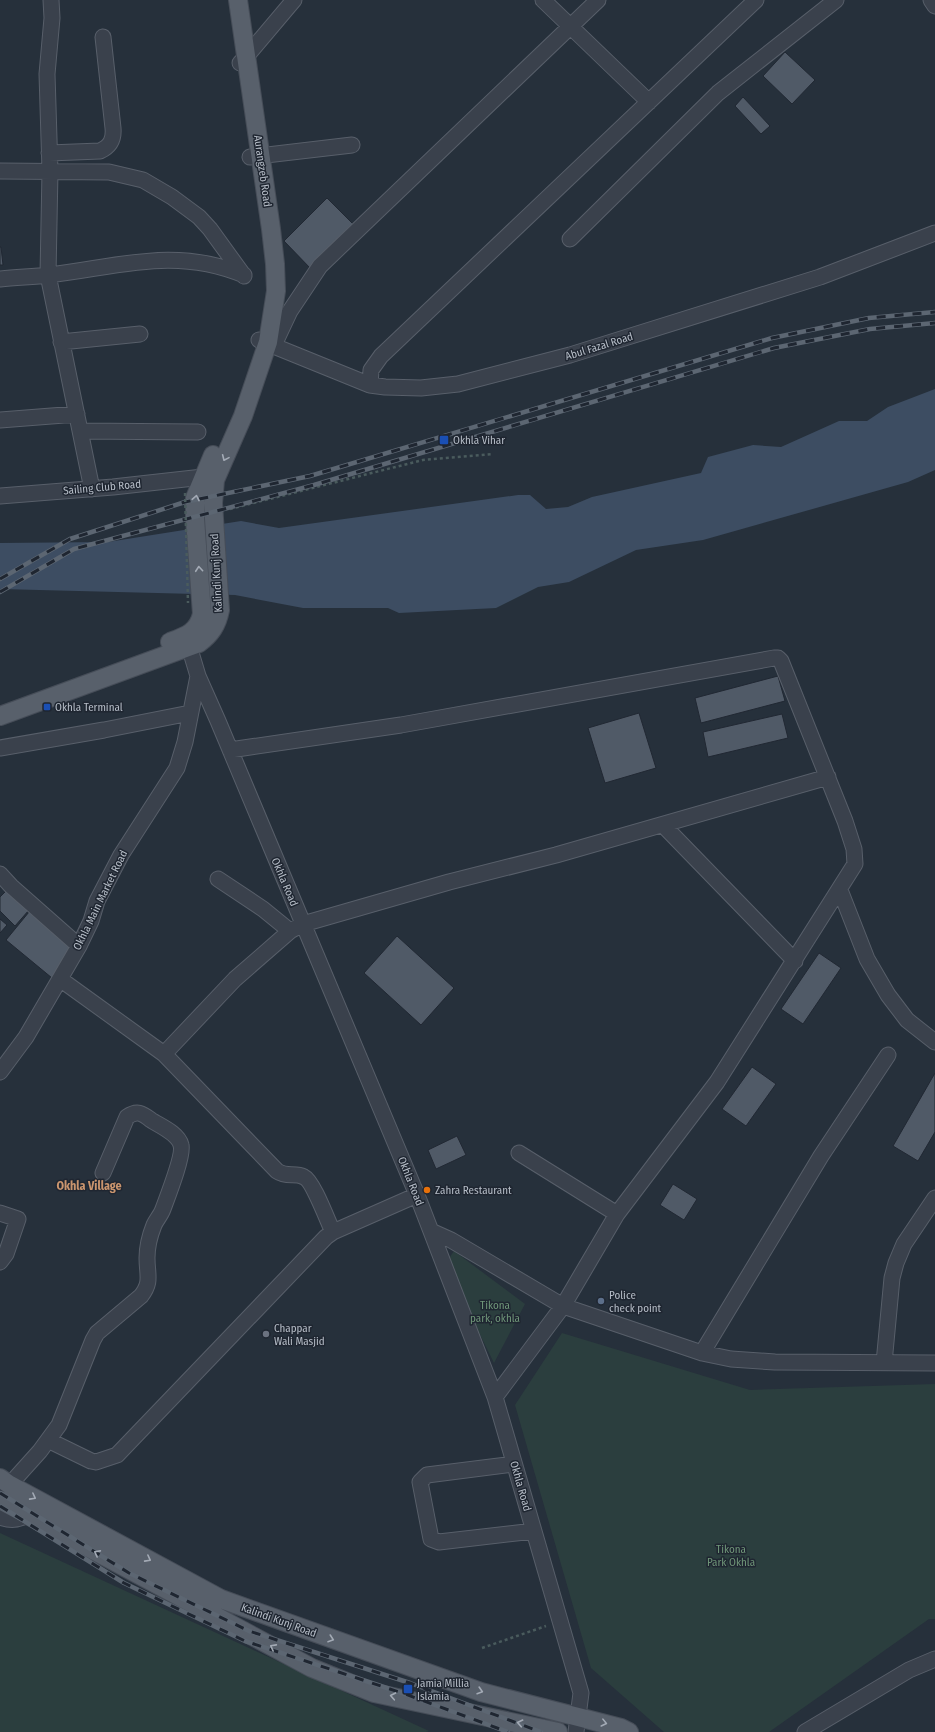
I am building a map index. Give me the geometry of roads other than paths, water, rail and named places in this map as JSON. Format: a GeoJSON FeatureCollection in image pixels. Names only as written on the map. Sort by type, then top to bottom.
{"type":"FeatureCollection","features":[{"type":"Feature","properties":{"kind":"main road","name":"Aurangzeb Road"},"geometry":{"type":"LineString","coordinates":[[229,0],[242,61]]}},
{"type":"Feature","properties":{"kind":"main road","name":"Aurangzeb Road"},"geometry":{"type":"LineString","coordinates":[[238,0],[242,61],[255,156],[264,260],[267,343]]}},
{"type":"Feature","properties":{"kind":"main road","name":"Kalindi Kunj Road"},"geometry":{"type":"LineString","coordinates":[[0,705],[188,635],[199,624],[195,606],[195,498],[203,477],[236,415],[267,343]]}},
{"type":"Feature","properties":{"kind":"main road","name":"Kalindi Kunj Road"},"geometry":{"type":"LineString","coordinates":[[0,716],[199,643],[207,637],[218,620],[220,610],[212,503],[215,480],[236,415]]}},
{"type":"Feature","properties":{"kind":"main road","name":"Kalindi Kunj Road"},"geometry":{"type":"LineString","coordinates":[[3,1486],[221,1599],[481,1692],[577,1724],[621,1728],[629,1732]]}},
{"type":"Feature","properties":{"kind":"main road","name":"Kalindi Kunj Road"},"geometry":{"type":"LineString","coordinates":[[0,1500],[312,1668],[374,1693],[558,1732]]}},
{"type":"Feature","properties":{"kind":"street"},"geometry":{"type":"LineString","coordinates":[[51,0],[52,18],[47,74],[50,171],[48,275],[92,489]]}},
{"type":"Feature","properties":{"kind":"street"},"geometry":{"type":"LineString","coordinates":[[242,61],[294,0]]}},
{"type":"Feature","properties":{"kind":"street"},"geometry":{"type":"LineString","coordinates":[[543,0],[649,102]]}},
{"type":"Feature","properties":{"kind":"street"},"geometry":{"type":"LineString","coordinates":[[267,343],[320,266],[598,0]]}},
{"type":"Feature","properties":{"kind":"street"},"geometry":{"type":"LineString","coordinates":[[370,385],[371,370],[381,356],[756,0]]}},
{"type":"Feature","properties":{"kind":"street"},"geometry":{"type":"LineString","coordinates":[[570,239],[718,93],[836,0]]}},
{"type":"Feature","properties":{"kind":"street"},"geometry":{"type":"LineString","coordinates":[[931,0],[935,6]]}},
{"type":"Feature","properties":{"kind":"street"},"geometry":{"type":"LineString","coordinates":[[49,153],[100,151],[111,143],[114,136],[103,36]]}},
{"type":"Feature","properties":{"kind":"street"},"geometry":{"type":"LineString","coordinates":[[255,156],[352,145]]}},
{"type":"Feature","properties":{"kind":"street"},"geometry":{"type":"LineString","coordinates":[[0,171],[109,172],[143,180],[158,188],[199,217],[210,229],[247,279],[226,268],[206,263],[164,260],[142,261],[48,275],[0,279]]}},
{"type":"Feature","properties":{"kind":"street","name":"Abul Fazal Road"},"geometry":{"type":"LineString","coordinates":[[267,343],[370,385],[421,388],[458,384],[570,355],[820,277],[935,233]]}},
{"type":"Feature","properties":{"kind":"street"},"geometry":{"type":"LineString","coordinates":[[61,342],[140,334]]}},
{"type":"Feature","properties":{"kind":"street"},"geometry":{"type":"LineString","coordinates":[[0,420],[77,414]]}},
{"type":"Feature","properties":{"kind":"street"},"geometry":{"type":"LineString","coordinates":[[81,431],[198,432]]}},
{"type":"Feature","properties":{"kind":"street","name":"Sailing Club Road"},"geometry":{"type":"LineString","coordinates":[[0,496],[92,489],[203,477]]}},
{"type":"Feature","properties":{"kind":"street","name":"Okhla Road"},"geometry":{"type":"LineString","coordinates":[[189,646],[198,676],[230,750],[296,928],[417,1195],[495,1397],[581,1693],[577,1724]]}},
{"type":"Feature","properties":{"kind":"street"},"geometry":{"type":"LineString","coordinates":[[230,750],[401,725],[776,658],[781,661],[845,821],[855,857],[855,864],[840,890],[717,1082],[617,1214],[563,1306],[495,1397]]}},
{"type":"Feature","properties":{"kind":"street","name":"Okhla Main Market Road"},"geometry":{"type":"LineString","coordinates":[[0,1072],[26,1037],[60,979],[79,946],[91,921],[98,901],[121,855],[177,768],[185,742],[198,676]]}},
{"type":"Feature","properties":{"kind":"street"},"geometry":{"type":"LineString","coordinates":[[0,748],[96,732],[190,713]]}},
{"type":"Feature","properties":{"kind":"street"},"geometry":{"type":"LineString","coordinates":[[164,1054],[235,979],[296,928],[449,882],[556,855],[828,777]]}},
{"type":"Feature","properties":{"kind":"street"},"geometry":{"type":"LineString","coordinates":[[663,825],[795,961]]}},
{"type":"Feature","properties":{"kind":"street"},"geometry":{"type":"LineString","coordinates":[[0,874],[11,886],[79,946]]}},
{"type":"Feature","properties":{"kind":"street"},"geometry":{"type":"LineString","coordinates":[[218,879],[263,909],[296,928]]}},
{"type":"Feature","properties":{"kind":"street"},"geometry":{"type":"LineString","coordinates":[[840,890],[867,958],[885,990],[907,1020],[935,1042]]}},
{"type":"Feature","properties":{"kind":"street"},"geometry":{"type":"LineString","coordinates":[[60,979],[164,1054],[277,1171],[286,1175],[299,1176],[307,1179],[333,1232]]}},
{"type":"Feature","properties":{"kind":"street"},"geometry":{"type":"LineString","coordinates":[[702,1353],[821,1156],[888,1054]]}},
{"type":"Feature","properties":{"kind":"street"},"geometry":{"type":"LineString","coordinates":[[3,1486],[48,1440],[59,1425],[97,1333],[141,1296],[148,1285],[148,1247],[154,1226],[162,1210],[180,1156],[181,1145],[178,1139],[169,1132],[140,1113],[133,1113],[127,1117],[103,1173]]}},
{"type":"Feature","properties":{"kind":"street"},"geometry":{"type":"LineString","coordinates":[[519,1153],[617,1214]]}},
{"type":"Feature","properties":{"kind":"street"},"geometry":{"type":"LineString","coordinates":[[48,1440],[91,1461],[96,1462],[117,1455],[313,1249],[333,1232],[417,1195]]}},
{"type":"Feature","properties":{"kind":"street"},"geometry":{"type":"LineString","coordinates":[[884,1363],[892,1278],[896,1263],[904,1244],[935,1198]]}},
{"type":"Feature","properties":{"kind":"street"},"geometry":{"type":"LineString","coordinates":[[0,1213],[18,1219],[6,1254],[0,1262]]}},
{"type":"Feature","properties":{"kind":"street"},"geometry":{"type":"LineString","coordinates":[[919,1222],[935,1216]]}},
{"type":"Feature","properties":{"kind":"street"},"geometry":{"type":"LineString","coordinates":[[431,1231],[451,1240],[563,1306],[702,1353],[749,1361],[815,1364],[935,1363]]}},
{"type":"Feature","properties":{"kind":"street"},"geometry":{"type":"LineString","coordinates":[[514,1464],[427,1475],[420,1482],[431,1539],[439,1542],[534,1531]]}},
{"type":"Feature","properties":{"kind":"street"},"geometry":{"type":"LineString","coordinates":[[0,1517],[10,1520],[28,1515]]}},
{"type":"Feature","properties":{"kind":"street"},"geometry":{"type":"LineString","coordinates":[[805,1732],[909,1670],[935,1658]]}},
{"type":"Feature","properties":{"kind":"water"},"geometry":{"type":"Polygon","coordinates":[[[935,389],[935,470],[908,482],[703,540],[636,550],[569,582],[538,587],[496,608],[399,613],[388,608],[303,608],[235,595],[0,589],[0,543],[108,542],[241,521],[279,528],[518,495],[530,495],[546,509],[568,507],[592,497],[701,473],[708,457],[753,445],[781,447],[839,421],[867,421],[888,407],[935,389]]]}},
{"type":"Feature","properties":{"kind":"railway"},"geometry":{"type":"LineString","coordinates":[[0,579],[70,539],[185,502],[310,476],[772,338],[869,318],[935,312]]}},
{"type":"Feature","properties":{"kind":"railway"},"geometry":{"type":"LineString","coordinates":[[0,592],[74,549],[314,485],[774,348],[870,329],[935,323]]}},
{"type":"Feature","properties":{"kind":"railway"},"geometry":{"type":"LineString","coordinates":[[0,1493],[129,1573],[249,1631],[410,1683],[541,1732]]}},
{"type":"Feature","properties":{"kind":"railway"},"geometry":{"type":"LineString","coordinates":[[0,1506],[124,1583],[245,1641],[405,1694],[508,1732]]}},
{"type":"Feature","properties":{"kind":"place","name":"Okhla Vihar"},"geometry":{"type":"Point","coordinates":[444,440]}},
{"type":"Feature","properties":{"kind":"place","name":"Okhla Terminal"},"geometry":{"type":"Point","coordinates":[47,707]}},
{"type":"Feature","properties":{"kind":"place","name":"Zahra Restaurant"},"geometry":{"type":"Point","coordinates":[427,1190]}},
{"type":"Feature","properties":{"kind":"place","name":"Police check point"},"geometry":{"type":"Point","coordinates":[601,1301]}},
{"type":"Feature","properties":{"kind":"place","name":"Chappar Wali Masjid"},"geometry":{"type":"Point","coordinates":[266,1334]}},
{"type":"Feature","properties":{"kind":"place","name":"Jamia Millia Islamia"},"geometry":{"type":"Point","coordinates":[408,1689]}},
{"type":"Feature","properties":{"kind":"district","name":"Okhla Village"},"geometry":{"type":"Point","coordinates":[89,1186]}},
{"type":"Feature","properties":{"kind":"park label","name":"Tikona park, okhla"},"geometry":{"type":"Point","coordinates":[495,1311]}},
{"type":"Feature","properties":{"kind":"park label","name":"Tikona Park Okhla"},"geometry":{"type":"Point","coordinates":[731,1555]}}]}
